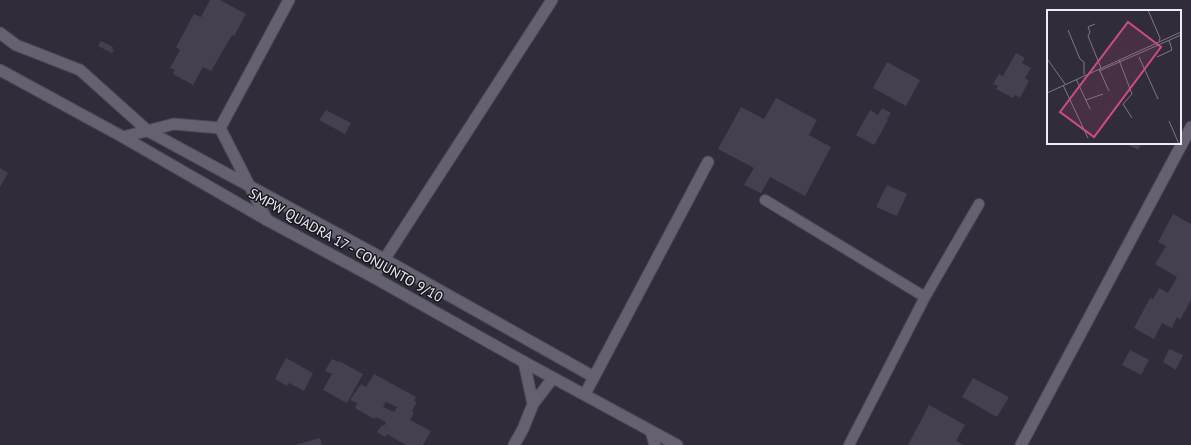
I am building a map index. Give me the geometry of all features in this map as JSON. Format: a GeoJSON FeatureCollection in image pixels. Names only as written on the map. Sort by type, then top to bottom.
{"type":"FeatureCollection","features":[{"type":"Feature","properties":{"kind":"street"},"geometry":{"type":"LineString","coordinates":[[220,128],[290,0]]}},
{"type":"Feature","properties":{"kind":"street"},"geometry":{"type":"LineString","coordinates":[[373,277],[552,0]]}},
{"type":"Feature","properties":{"kind":"street"},"geometry":{"type":"LineString","coordinates":[[0,33],[16,45],[80,70],[148,131],[384,259],[594,377]]}},
{"type":"Feature","properties":{"kind":"street","name":"SMPW QUADRA 17 - CONJUNTO 9/10"},"geometry":{"type":"LineString","coordinates":[[0,70],[122,137],[267,220],[677,445]]}},
{"type":"Feature","properties":{"kind":"street"},"geometry":{"type":"LineString","coordinates":[[122,137],[174,124],[220,128]]}},
{"type":"Feature","properties":{"kind":"street"},"geometry":{"type":"LineString","coordinates":[[1021,445],[1191,127]]}},
{"type":"Feature","properties":{"kind":"street"},"geometry":{"type":"LineString","coordinates":[[220,128],[267,220]]}},
{"type":"Feature","properties":{"kind":"street"},"geometry":{"type":"LineString","coordinates":[[585,394],[708,162]]}},
{"type":"Feature","properties":{"kind":"street"},"geometry":{"type":"LineString","coordinates":[[524,362],[534,404]]}},
{"type":"Feature","properties":{"kind":"street"},"geometry":{"type":"LineString","coordinates":[[514,445],[534,404],[553,378]]}},
{"type":"Feature","properties":{"kind":"street"},"geometry":{"type":"LineString","coordinates":[[651,430],[655,445]]}},
{"type":"Feature","properties":{"kind":"lane"},"geometry":{"type":"LineString","coordinates":[[765,200],[925,297]]}},
{"type":"Feature","properties":{"kind":"lane"},"geometry":{"type":"LineString","coordinates":[[849,445],[925,297],[979,204]]}},
{"type":"Feature","properties":{"kind":"building"},"geometry":{"type":"Polygon","coordinates":[[[210,0],[220,0],[246,14],[234,36],[232,35],[211,71],[203,67],[193,85],[173,74],[175,70],[170,68],[180,50],[176,47],[194,14],[201,17],[210,0]]]}},
{"type":"Feature","properties":{"kind":"building"},"geometry":{"type":"Polygon","coordinates":[[[101,41],[113,47],[112,49],[114,50],[112,53],[98,46],[101,41]]]}},
{"type":"Feature","properties":{"kind":"building"},"geometry":{"type":"Polygon","coordinates":[[[1016,53],[1025,58],[1022,63],[1031,68],[1025,78],[1029,81],[1020,98],[1015,95],[1013,98],[996,89],[998,86],[993,84],[999,74],[1003,76],[1016,53]]]}},
{"type":"Feature","properties":{"kind":"building"},"geometry":{"type":"Polygon","coordinates":[[[887,62],[920,80],[906,106],[873,88],[887,62]]]}},
{"type":"Feature","properties":{"kind":"building"},"geometry":{"type":"Polygon","coordinates":[[[776,98],[817,120],[809,135],[831,147],[805,196],[770,177],[761,193],[744,185],[754,168],[718,149],[741,107],[764,119],[776,98]]]}},
{"type":"Feature","properties":{"kind":"building"},"geometry":{"type":"Polygon","coordinates":[[[882,108],[891,113],[874,145],[856,135],[870,110],[878,115],[882,108]]]}},
{"type":"Feature","properties":{"kind":"building"},"geometry":{"type":"Polygon","coordinates":[[[326,110],[351,123],[345,134],[319,120],[326,110]]]}},
{"type":"Feature","properties":{"kind":"building"},"geometry":{"type":"Polygon","coordinates":[[[1127,144],[1141,144],[1138,150],[1127,144]]]}},
{"type":"Feature","properties":{"kind":"building"},"geometry":{"type":"Polygon","coordinates":[[[0,168],[8,173],[0,187],[0,168]]]}},
{"type":"Feature","properties":{"kind":"building"},"geometry":{"type":"Polygon","coordinates":[[[887,185],[907,194],[897,216],[876,207],[887,185]]]}},
{"type":"Feature","properties":{"kind":"building"},"geometry":{"type":"Polygon","coordinates":[[[1173,214],[1191,224],[1191,300],[1180,320],[1177,317],[1172,328],[1162,323],[1154,339],[1134,328],[1150,298],[1153,299],[1159,288],[1168,293],[1177,277],[1155,264],[1166,246],[1158,242],[1173,214]]]}},
{"type":"Feature","properties":{"kind":"building"},"geometry":{"type":"Polygon","coordinates":[[[1169,349],[1183,355],[1176,370],[1163,362],[1169,349]]]}},
{"type":"Feature","properties":{"kind":"building"},"geometry":{"type":"Polygon","coordinates":[[[1130,350],[1149,360],[1141,375],[1122,365],[1130,350]]]}},
{"type":"Feature","properties":{"kind":"building"},"geometry":{"type":"Polygon","coordinates":[[[286,358],[313,373],[304,391],[289,383],[287,386],[275,379],[286,358]]]}},
{"type":"Feature","properties":{"kind":"building"},"geometry":{"type":"Polygon","coordinates":[[[332,359],[338,362],[339,361],[363,374],[347,403],[323,390],[332,374],[325,371],[332,359]]]}},
{"type":"Feature","properties":{"kind":"building"},"geometry":{"type":"Polygon","coordinates":[[[374,374],[416,397],[414,401],[417,402],[412,411],[414,412],[410,420],[431,431],[423,445],[406,445],[387,434],[385,437],[377,432],[386,422],[376,417],[374,419],[355,408],[357,403],[350,400],[361,384],[366,387],[374,374]],[[386,402],[383,407],[394,412],[397,407],[386,402]]]}},
{"type":"Feature","properties":{"kind":"building"},"geometry":{"type":"Polygon","coordinates":[[[973,378],[1009,397],[997,417],[962,397],[973,378]]]}},
{"type":"Feature","properties":{"kind":"building"},"geometry":{"type":"Polygon","coordinates":[[[929,405],[965,425],[956,441],[964,445],[908,445],[929,405]]]}},
{"type":"Feature","properties":{"kind":"building"},"geometry":{"type":"Polygon","coordinates":[[[320,438],[322,445],[295,445],[320,438]]]}}]}
